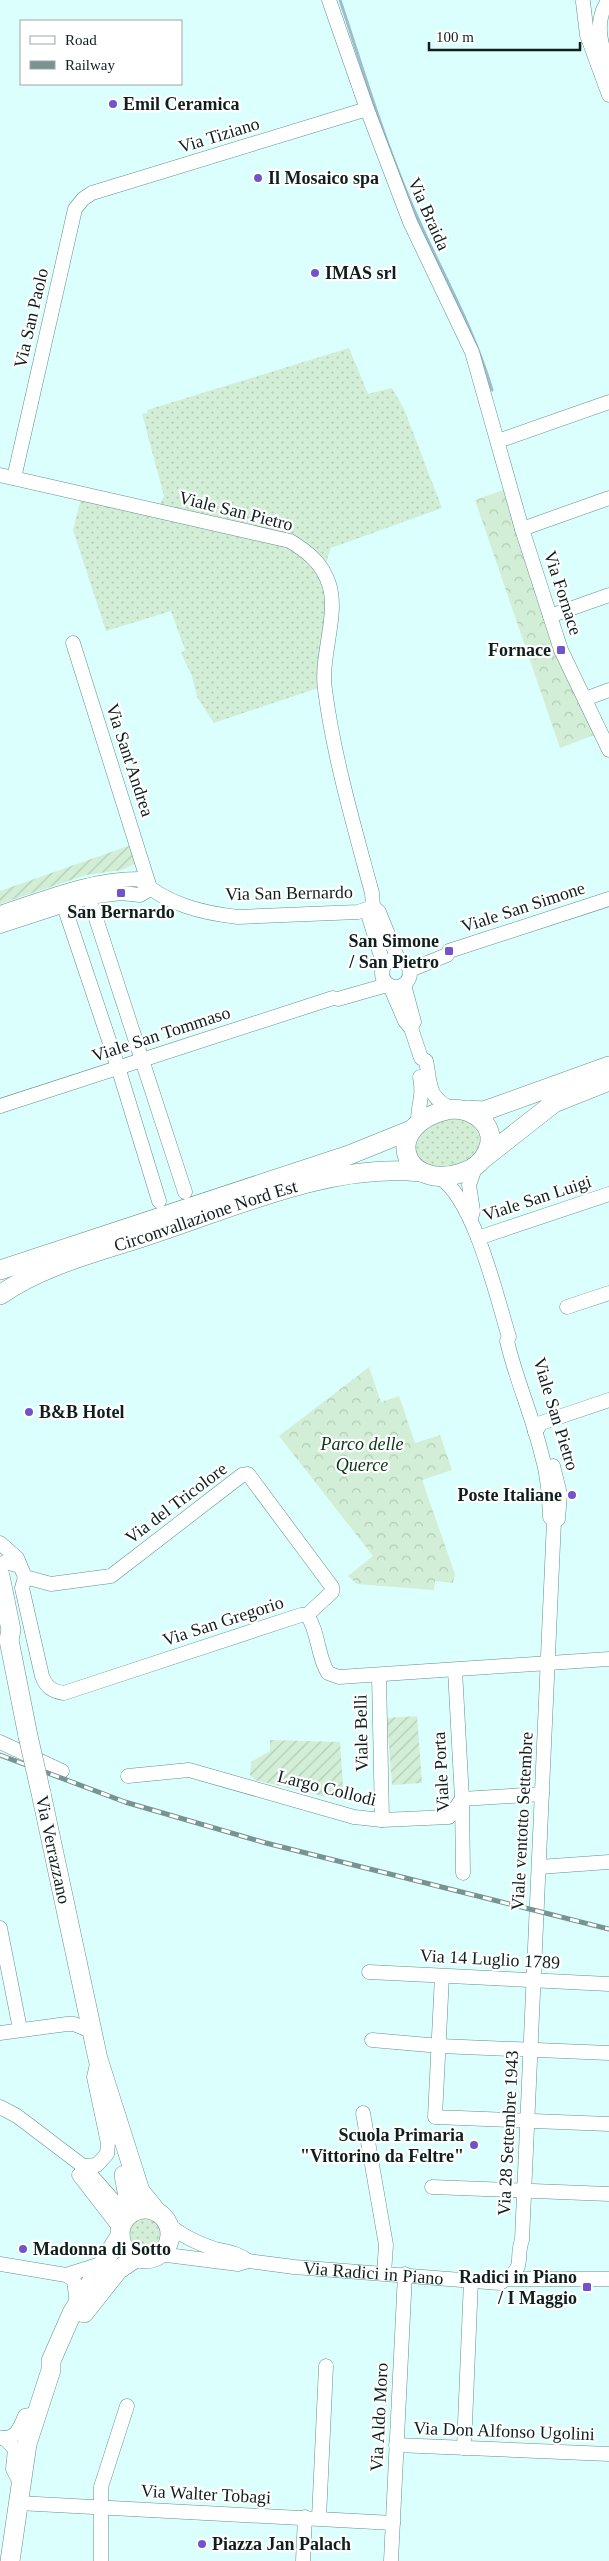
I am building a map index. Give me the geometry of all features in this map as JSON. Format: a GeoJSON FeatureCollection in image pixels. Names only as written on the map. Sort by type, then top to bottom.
{"type":"FeatureCollection","features":[{"type":"Feature","properties":{"kind":"main road"},"geometry":{"type":"LineString","coordinates":[[609,1066],[484,1110],[460,1109],[427,1115],[415,1126],[406,1151],[410,1162],[420,1172],[440,1178],[467,1171],[554,1103],[609,1081]]}},
{"type":"Feature","properties":{"kind":"main road"},"geometry":{"type":"LineString","coordinates":[[460,1109],[481,1118],[489,1133],[488,1150],[480,1162]]}},
{"type":"Feature","properties":{"kind":"main road","name":"Circonvallazione Nord Est"},"geometry":{"type":"LineString","coordinates":[[0,1270],[349,1155],[415,1126]]}},
{"type":"Feature","properties":{"kind":"main road","name":"Circonvallazione Nord Est"},"geometry":{"type":"LineString","coordinates":[[0,1295],[45,1270],[304,1184],[374,1171],[420,1172]]}},
{"type":"Feature","properties":{"kind":"main road","name":"Via Verrazzano"},"geometry":{"type":"LineString","coordinates":[[0,1576],[11,1630],[9,1640]]}},
{"type":"Feature","properties":{"kind":"main road","name":"Via Verrazzano"},"geometry":{"type":"LineString","coordinates":[[0,1620],[9,1640],[98,2059],[140,2190],[162,2217]]}},
{"type":"Feature","properties":{"kind":"main road","name":"Via Verrazzano"},"geometry":{"type":"LineString","coordinates":[[98,2059],[99,2077],[114,2130],[125,2223]]}},
{"type":"Feature","properties":{"kind":"main road"},"geometry":{"type":"LineString","coordinates":[[10,2561],[20,2483],[36,2414],[51,2370],[50,2361],[77,2305],[125,2223],[141,2209],[162,2217],[170,2236],[164,2249],[159,2254]]}},
{"type":"Feature","properties":{"kind":"main road"},"geometry":{"type":"LineString","coordinates":[[51,2370],[56,2366],[88,2306],[118,2270],[137,2257],[124,2247],[125,2223]]}},
{"type":"Feature","properties":{"kind":"main road","name":"Via Radici in Piano"},"geometry":{"type":"LineString","coordinates":[[137,2257],[148,2258],[159,2254]]}},
{"type":"Feature","properties":{"kind":"street","name":"Via Braida"},"geometry":{"type":"LineString","coordinates":[[329,0],[366,109],[410,222],[472,352],[498,441]]}},
{"type":"Feature","properties":{"kind":"street"},"geometry":{"type":"LineString","coordinates":[[582,1],[590,5],[607,3],[599,27],[600,40],[609,68]]}},
{"type":"Feature","properties":{"kind":"street"},"geometry":{"type":"LineString","coordinates":[[582,1],[587,35],[609,95]]}},
{"type":"Feature","properties":{"kind":"street"},"geometry":{"type":"LineString","coordinates":[[609,31],[609,41]]}},
{"type":"Feature","properties":{"kind":"street","name":"Via Tiziano"},"geometry":{"type":"LineString","coordinates":[[83,199],[92,193],[366,109]]}},
{"type":"Feature","properties":{"kind":"street","name":"Via San Paolo"},"geometry":{"type":"LineString","coordinates":[[14,478],[75,209],[83,199]]}},
{"type":"Feature","properties":{"kind":"street"},"geometry":{"type":"LineString","coordinates":[[498,441],[609,402]]}},
{"type":"Feature","properties":{"kind":"street","name":"Via Fornace"},"geometry":{"type":"LineString","coordinates":[[498,441],[522,530],[561,650],[609,750]]}},
{"type":"Feature","properties":{"kind":"street","name":"Viale San Pietro"},"geometry":{"type":"LineString","coordinates":[[0,475],[290,541],[306,551],[320,564],[329,585],[332,601],[324,663],[324,689],[345,794],[372,893],[373,907],[369,917],[389,979],[414,1022],[411,1028],[421,1058],[426,1061],[430,1085],[436,1100],[460,1109]]}},
{"type":"Feature","properties":{"kind":"street"},"geometry":{"type":"LineString","coordinates":[[522,530],[609,498]]}},
{"type":"Feature","properties":{"kind":"street"},"geometry":{"type":"LineString","coordinates":[[550,616],[609,595]]}},
{"type":"Feature","properties":{"kind":"street","name":"Via Sant'Andrea"},"geometry":{"type":"LineString","coordinates":[[72,643],[150,889]]}},
{"type":"Feature","properties":{"kind":"street"},"geometry":{"type":"LineString","coordinates":[[585,699],[609,690]]}},
{"type":"Feature","properties":{"kind":"street","name":"Via San Bernardo"},"geometry":{"type":"LineString","coordinates":[[0,913],[85,884],[139,878],[158,895],[196,910],[238,917],[358,912],[373,907]]}},
{"type":"Feature","properties":{"kind":"street"},"geometry":{"type":"LineString","coordinates":[[0,926],[89,897],[121,892],[140,895],[150,889]]}},
{"type":"Feature","properties":{"kind":"street"},"geometry":{"type":"LineString","coordinates":[[89,897],[185,1192]]}},
{"type":"Feature","properties":{"kind":"street","name":"Viale San Simone"},"geometry":{"type":"LineString","coordinates":[[389,979],[390,961],[404,964],[447,955],[449,951],[609,899]]}},
{"type":"Feature","properties":{"kind":"street"},"geometry":{"type":"LineString","coordinates":[[64,906],[118,1067],[159,1201]]}},
{"type":"Feature","properties":{"kind":"street","name":"Viale San Pietro"},"geometry":{"type":"LineString","coordinates":[[373,907],[379,912],[404,964]]}},
{"type":"Feature","properties":{"kind":"street"},"geometry":{"type":"LineString","coordinates":[[389,979],[409,979],[404,964]]}},
{"type":"Feature","properties":{"kind":"street","name":"Viale San Tommaso"},"geometry":{"type":"LineString","coordinates":[[0,1106],[333,998],[336,993],[370,981],[389,979]]}},
{"type":"Feature","properties":{"kind":"street","name":"Viale San Pietro"},"geometry":{"type":"LineString","coordinates":[[415,1126],[422,1091],[417,1062],[421,1058]]}},
{"type":"Feature","properties":{"kind":"street"},"geometry":{"type":"LineString","coordinates":[[471,1218],[473,1211],[469,1185],[480,1162]]}},
{"type":"Feature","properties":{"kind":"street"},"geometry":{"type":"LineString","coordinates":[[440,1178],[448,1183],[471,1218]]}},
{"type":"Feature","properties":{"kind":"street","name":"Viale San Luigi"},"geometry":{"type":"LineString","coordinates":[[478,1238],[609,1194]]}},
{"type":"Feature","properties":{"kind":"street","name":"Viale San Pietro"},"geometry":{"type":"LineString","coordinates":[[471,1218],[509,1337],[507,1341],[522,1394],[538,1427]]}},
{"type":"Feature","properties":{"kind":"street"},"geometry":{"type":"LineString","coordinates":[[567,1306],[609,1293]]}},
{"type":"Feature","properties":{"kind":"street","name":"Viale San Pietro"},"geometry":{"type":"LineString","coordinates":[[509,1337],[514,1339],[538,1427],[547,1474],[550,1517],[554,1521],[548,1663]]}},
{"type":"Feature","properties":{"kind":"street"},"geometry":{"type":"LineString","coordinates":[[538,1427],[609,1400]]}},
{"type":"Feature","properties":{"kind":"street","name":"Via del Tricolore"},"geometry":{"type":"LineString","coordinates":[[23,1572],[52,1584],[111,1576],[242,1476],[248,1474],[332,1587],[332,1592],[307,1615]]}},
{"type":"Feature","properties":{"kind":"street"},"geometry":{"type":"LineString","coordinates":[[0,1542],[17,1558],[23,1572]]}},
{"type":"Feature","properties":{"kind":"street"},"geometry":{"type":"LineString","coordinates":[[0,1568],[8,1561],[23,1572]]}},
{"type":"Feature","properties":{"kind":"street","name":"Via San Gregorio"},"geometry":{"type":"LineString","coordinates":[[23,1572],[22,1588],[45,1685],[54,1691],[64,1693],[301,1615],[307,1615],[311,1621],[322,1664],[328,1673],[339,1676],[379,1675],[609,1659]]}},
{"type":"Feature","properties":{"kind":"street","name":"Viale ventotto Settembre"},"geometry":{"type":"LineString","coordinates":[[533,1981],[548,1663]]}},
{"type":"Feature","properties":{"kind":"street","name":"Viale Porta"},"geometry":{"type":"LineString","coordinates":[[455,1670],[462,1799],[463,1873]]}},
{"type":"Feature","properties":{"kind":"street","name":"Viale Belli"},"geometry":{"type":"LineString","coordinates":[[379,1675],[382,1820]]}},
{"type":"Feature","properties":{"kind":"street"},"geometry":{"type":"LineString","coordinates":[[0,1742],[62,1771]]}},
{"type":"Feature","properties":{"kind":"street","name":"Largo Collodi"},"geometry":{"type":"LineString","coordinates":[[128,1776],[189,1770],[354,1817],[382,1820],[449,1817],[462,1799]]}},
{"type":"Feature","properties":{"kind":"street"},"geometry":{"type":"LineString","coordinates":[[462,1799],[542,1794]]}},
{"type":"Feature","properties":{"kind":"street"},"geometry":{"type":"LineString","coordinates":[[539,1867],[609,1862]]}},
{"type":"Feature","properties":{"kind":"street"},"geometry":{"type":"LineString","coordinates":[[0,1928],[20,2030]]}},
{"type":"Feature","properties":{"kind":"street","name":"Via 14 Luglio 1789"},"geometry":{"type":"LineString","coordinates":[[369,1972],[609,1984]]}},
{"type":"Feature","properties":{"kind":"street"},"geometry":{"type":"LineString","coordinates":[[442,1976],[435,2117],[609,2124]]}},
{"type":"Feature","properties":{"kind":"street","name":"Via 28 Settembre 1943"},"geometry":{"type":"LineString","coordinates":[[503,2281],[515,2273],[520,2266],[525,2190],[533,1981]]}},
{"type":"Feature","properties":{"kind":"street"},"geometry":{"type":"LineString","coordinates":[[0,2033],[74,2024],[91,2031]]}},
{"type":"Feature","properties":{"kind":"street"},"geometry":{"type":"LineString","coordinates":[[372,2040],[440,2046],[609,2053]]}},
{"type":"Feature","properties":{"kind":"street","name":"Via Verrazzano"},"geometry":{"type":"LineString","coordinates":[[83,2166],[96,2165],[107,2154],[108,2143],[94,2077],[98,2059]]}},
{"type":"Feature","properties":{"kind":"street"},"geometry":{"type":"LineString","coordinates":[[0,2107],[17,2116],[60,2151],[125,2223]]}},
{"type":"Feature","properties":{"kind":"street"},"geometry":{"type":"LineString","coordinates":[[362,2113],[386,2245],[384,2273]]}},
{"type":"Feature","properties":{"kind":"street"},"geometry":{"type":"LineString","coordinates":[[60,2151],[67,2153],[83,2166],[119,2207],[125,2223]]}},
{"type":"Feature","properties":{"kind":"street"},"geometry":{"type":"LineString","coordinates":[[432,2187],[609,2194]]}},
{"type":"Feature","properties":{"kind":"street","name":"Via Radici in Piano"},"geometry":{"type":"LineString","coordinates":[[162,2217],[184,2237],[240,2254],[248,2261]]}},
{"type":"Feature","properties":{"kind":"street","name":"Via Radici in Piano"},"geometry":{"type":"LineString","coordinates":[[159,2254],[238,2264],[248,2261],[471,2280],[609,2279]]}},
{"type":"Feature","properties":{"kind":"street"},"geometry":{"type":"LineString","coordinates":[[0,2264],[66,2275],[74,2280],[77,2305]]}},
{"type":"Feature","properties":{"kind":"street"},"geometry":{"type":"LineString","coordinates":[[66,2275],[100,2264]]}},
{"type":"Feature","properties":{"kind":"street","name":"Via Aldo Moro"},"geometry":{"type":"LineString","coordinates":[[391,2561],[405,2274]]}},
{"type":"Feature","properties":{"kind":"street"},"geometry":{"type":"LineString","coordinates":[[464,2448],[471,2280]]}},
{"type":"Feature","properties":{"kind":"street","name":"Via Radici in Piano"},"geometry":{"type":"LineString","coordinates":[[503,2281],[505,2288],[609,2288]]}},
{"type":"Feature","properties":{"kind":"street","name":"Via Radici in Piano"},"geometry":{"type":"LineString","coordinates":[[558,2288],[565,2282],[609,2283]]}},
{"type":"Feature","properties":{"kind":"street"},"geometry":{"type":"LineString","coordinates":[[303,2561],[312,2518],[326,2366]]}},
{"type":"Feature","properties":{"kind":"street"},"geometry":{"type":"LineString","coordinates":[[101,2561],[101,2487],[127,2406]]}},
{"type":"Feature","properties":{"kind":"street"},"geometry":{"type":"LineString","coordinates":[[2,2438],[18,2433],[25,2416],[36,2414]]}},
{"type":"Feature","properties":{"kind":"street"},"geometry":{"type":"LineString","coordinates":[[2,2438],[15,2449],[13,2469],[20,2483]]}},
{"type":"Feature","properties":{"kind":"street","name":"Via Don Alfonso Ugolini"},"geometry":{"type":"LineString","coordinates":[[396,2445],[609,2454]]}},
{"type":"Feature","properties":{"kind":"street","name":"Via Walter Tobagi"},"geometry":{"type":"LineString","coordinates":[[18,2503],[393,2523]]}},
{"type":"Feature","properties":{"kind":"green space"},"geometry":{"type":"Polygon","coordinates":[[[349,348],[368,394],[392,388],[404,409],[442,508],[331,548],[324,568],[329,613],[324,686],[214,723],[197,697],[192,676],[181,653],[185,650],[171,611],[106,631],[73,530],[82,494],[156,512],[164,496],[142,414],[148,413],[147,410],[349,348]]]}},
{"type":"Feature","properties":{"kind":"green space"},"geometry":{"type":"Polygon","coordinates":[[[503,490],[545,624],[561,666],[594,735],[560,748],[475,500],[503,490]]]}},
{"type":"Feature","properties":{"kind":"green space"},"geometry":{"type":"Polygon","coordinates":[[[131,845],[137,863],[122,870],[86,875],[0,904],[0,891],[131,845]]]}},
{"type":"Feature","properties":{"kind":"green space"},"geometry":{"type":"Polygon","coordinates":[[[450,1113],[476,1122],[484,1144],[478,1157],[454,1171],[418,1163],[413,1138],[450,1113]]]}},
{"type":"Feature","properties":{"kind":"green space","name":"Parco delle Querce"},"geometry":{"type":"Polygon","coordinates":[[[369,1367],[381,1402],[399,1396],[415,1443],[440,1435],[452,1470],[422,1480],[455,1574],[453,1583],[435,1581],[434,1590],[357,1584],[348,1576],[373,1556],[279,1436],[369,1367]]]}},
{"type":"Feature","properties":{"kind":"green space"},"geometry":{"type":"Polygon","coordinates":[[[417,1716],[422,1783],[392,1785],[387,1718],[417,1716]]]}},
{"type":"Feature","properties":{"kind":"green space"},"geometry":{"type":"Polygon","coordinates":[[[270,1740],[340,1742],[344,1801],[255,1780],[250,1775],[251,1762],[270,1751],[270,1740]]]}},
{"type":"Feature","properties":{"kind":"green space"},"geometry":{"type":"Polygon","coordinates":[[[145,2216],[157,2221],[162,2233],[157,2245],[145,2250],[133,2245],[128,2233],[133,2221],[145,2216]]]}},
{"type":"Feature","properties":{"kind":"waterway"},"geometry":{"type":"LineString","coordinates":[[340,0],[399,174],[419,222],[474,340],[492,390]]}},
{"type":"Feature","properties":{"kind":"railway"},"geometry":{"type":"LineString","coordinates":[[0,1755],[125,1802],[266,1843],[609,1929]]}},
{"type":"Feature","properties":{"kind":"place","name":"Emil Ceramica"},"geometry":{"type":"Point","coordinates":[113,104]}},
{"type":"Feature","properties":{"kind":"place","name":"Il Mosaico spa"},"geometry":{"type":"Point","coordinates":[258,178]}},
{"type":"Feature","properties":{"kind":"place","name":"IMAS srl"},"geometry":{"type":"Point","coordinates":[315,273]}},
{"type":"Feature","properties":{"kind":"place","name":"Fornace"},"geometry":{"type":"Point","coordinates":[561,650]}},
{"type":"Feature","properties":{"kind":"place","name":"San Bernardo"},"geometry":{"type":"Point","coordinates":[121,893]}},
{"type":"Feature","properties":{"kind":"place","name":"San Simone / San Pietro"},"geometry":{"type":"Point","coordinates":[449,951]}},
{"type":"Feature","properties":{"kind":"place","name":"B&B Hotel"},"geometry":{"type":"Point","coordinates":[29,1412]}},
{"type":"Feature","properties":{"kind":"place","name":"Poste Italiane"},"geometry":{"type":"Point","coordinates":[572,1495]}},
{"type":"Feature","properties":{"kind":"place","name":"Scuola Primaria \"Vittorino da Feltre\""},"geometry":{"type":"Point","coordinates":[474,2145]}},
{"type":"Feature","properties":{"kind":"place","name":"Madonna di Sotto"},"geometry":{"type":"Point","coordinates":[23,2249]}},
{"type":"Feature","properties":{"kind":"place","name":"Radici in Piano / I Maggio"},"geometry":{"type":"Point","coordinates":[587,2287]}},
{"type":"Feature","properties":{"kind":"place","name":"Piazza Jan Palach"},"geometry":{"type":"Point","coordinates":[202,2544]}}]}
